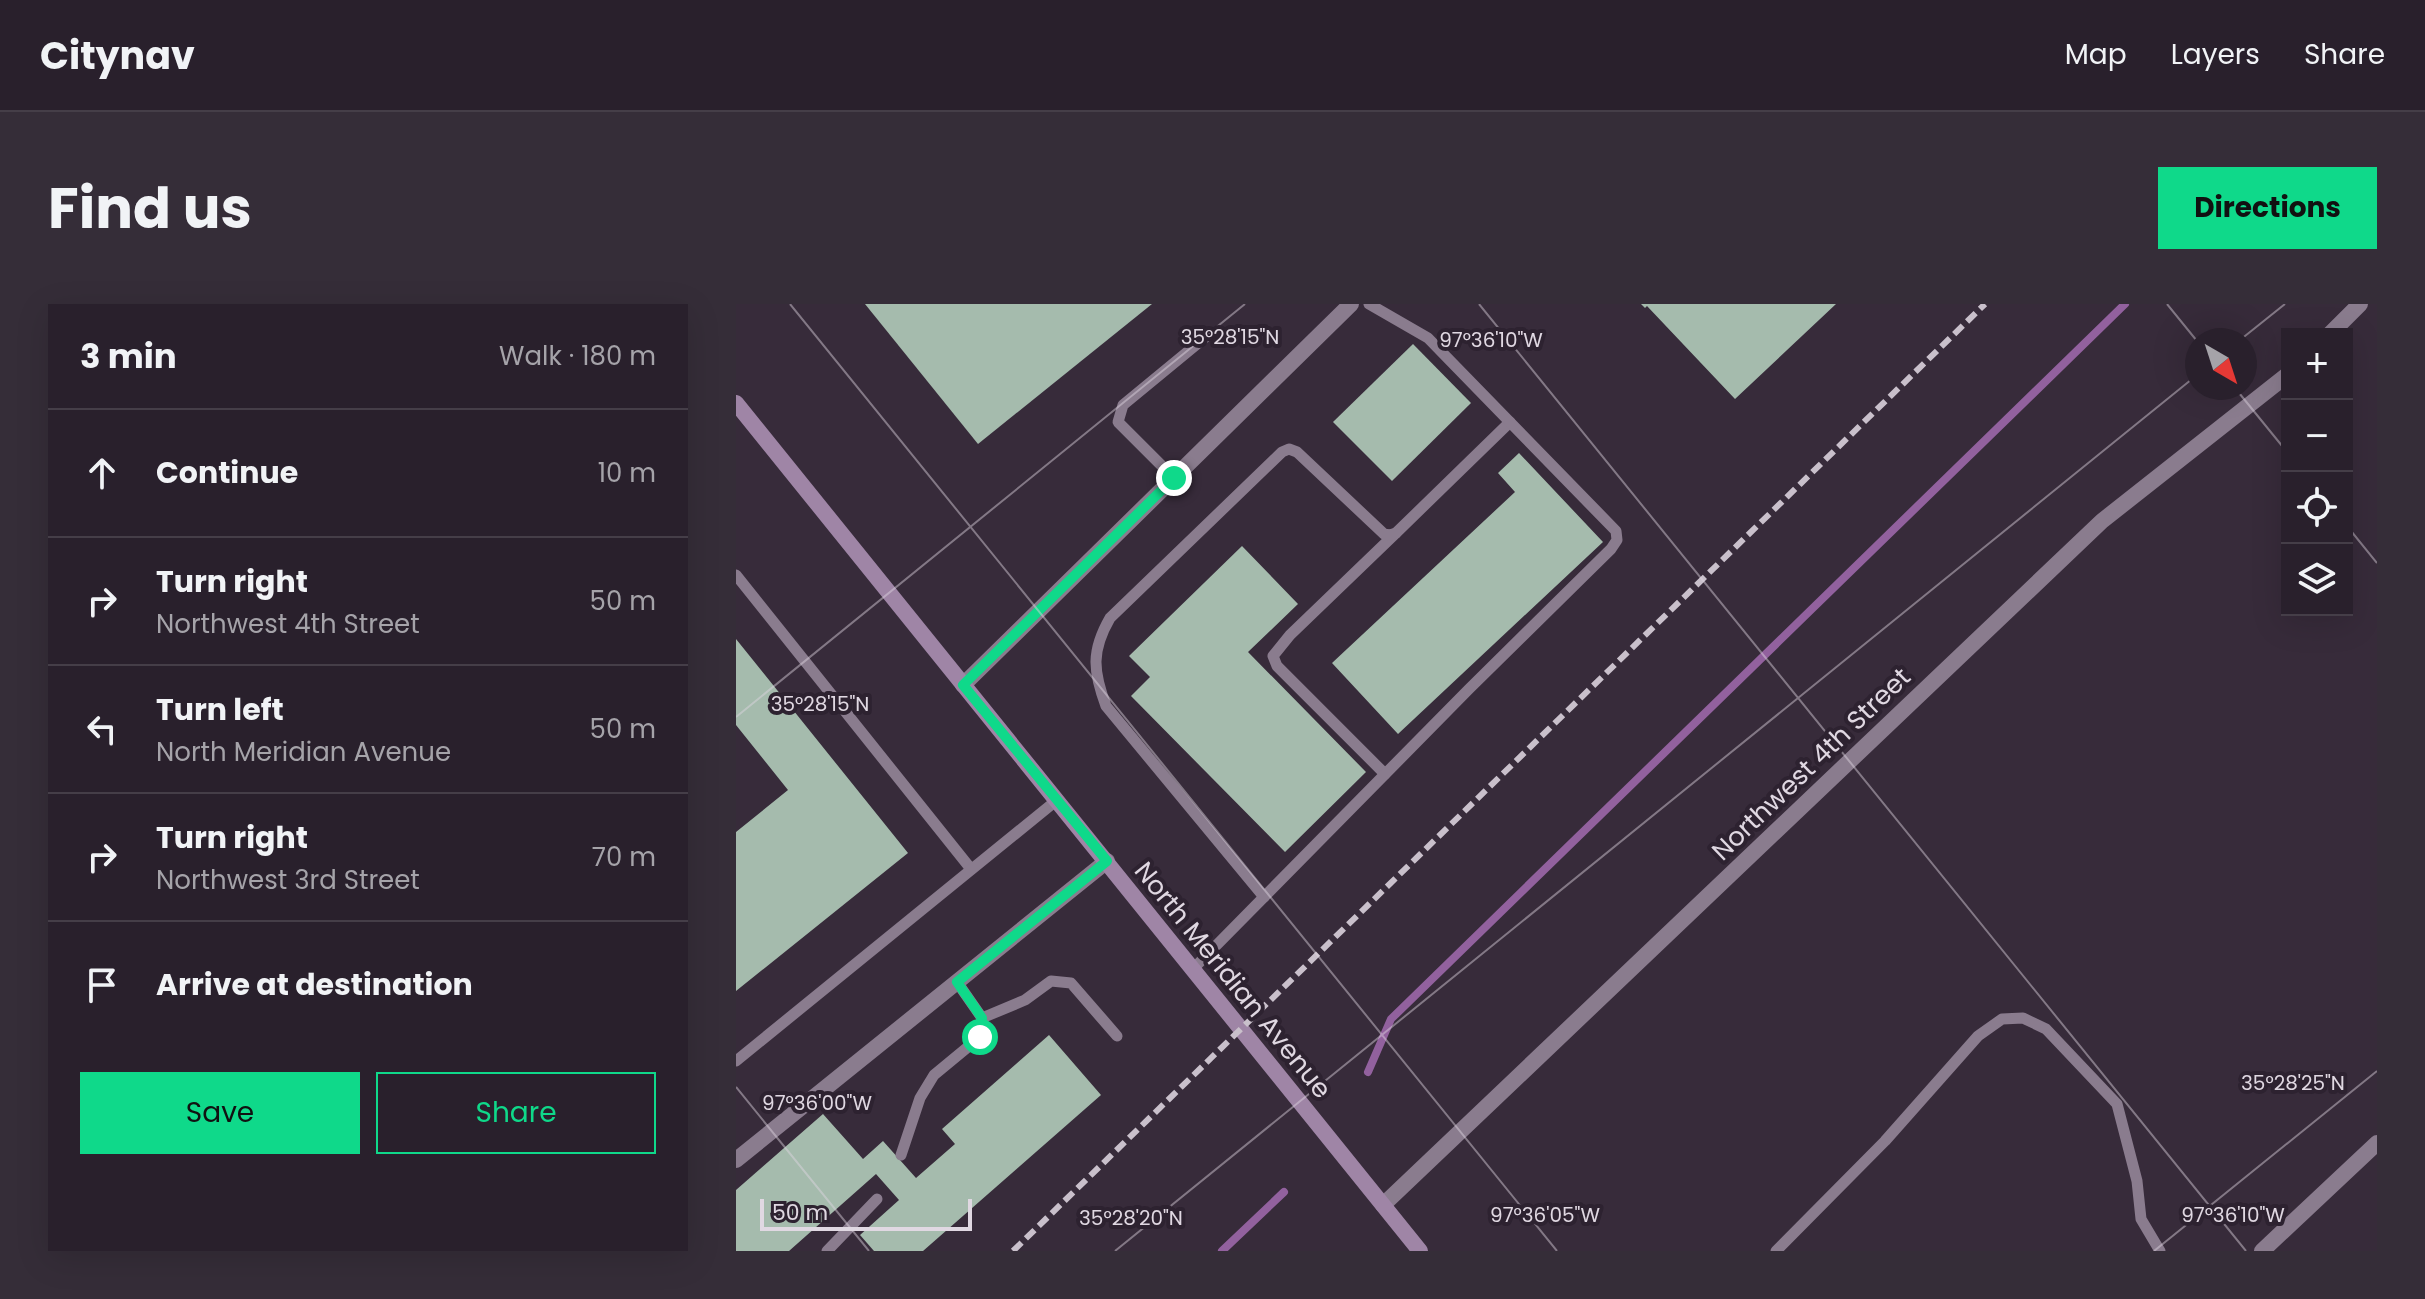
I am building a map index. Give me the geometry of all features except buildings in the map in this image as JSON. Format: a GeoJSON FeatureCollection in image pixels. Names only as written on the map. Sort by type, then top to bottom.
{"type":"FeatureCollection","features":[{"type":"Feature","properties":{"kind":"main road","name":"North Meridian Avenue"},"geometry":{"type":"LineString","coordinates":[[736,403],[1420,1251]]}},
{"type":"Feature","properties":{"kind":"street"},"geometry":{"type":"LineString","coordinates":[[963,685],[1350,304]]}},
{"type":"Feature","properties":{"kind":"street"},"geometry":{"type":"LineString","coordinates":[[2336,328],[2360,304]]}},
{"type":"Feature","properties":{"kind":"street","name":"Northwest 4th Street"},"geometry":{"type":"LineString","coordinates":[[1383,1205],[2102,521],[2281,380]]}},
{"type":"Feature","properties":{"kind":"street"},"geometry":{"type":"LineString","coordinates":[[736,1160],[1107,861]]}},
{"type":"Feature","properties":{"kind":"street"},"geometry":{"type":"LineString","coordinates":[[2262,1251],[2377,1143]]}},
{"type":"Feature","properties":{"kind":"lane"},"geometry":{"type":"LineString","coordinates":[[1193,969],[1617,540],[1616,531],[1428,338],[1369,304]]}},
{"type":"Feature","properties":{"kind":"lane"},"geometry":{"type":"LineString","coordinates":[[1174,478],[1118,422],[1123,405],[1208,335]]}},
{"type":"Feature","properties":{"kind":"lane"},"geometry":{"type":"LineString","coordinates":[[1385,774],[1277,666],[1273,656],[1290,635],[1510,422]]}},
{"type":"Feature","properties":{"kind":"lane"},"geometry":{"type":"LineString","coordinates":[[1264,897],[1106,706],[1095,669],[1101,634],[1110,618],[1282,452],[1289,449],[1297,452],[1384,534],[1396,533]]}},
{"type":"Feature","properties":{"kind":"lane"},"geometry":{"type":"LineString","coordinates":[[736,575],[971,869]]}},
{"type":"Feature","properties":{"kind":"lane"},"geometry":{"type":"LineString","coordinates":[[736,1061],[1057,800]]}},
{"type":"Feature","properties":{"kind":"lane"},"geometry":{"type":"LineString","coordinates":[[982,1018],[1025,1000],[1051,981],[1071,983],[1117,1036]]}},
{"type":"Feature","properties":{"kind":"lane"},"geometry":{"type":"LineString","coordinates":[[901,1155],[920,1098],[934,1075],[980,1037],[982,1018],[957,982]]}},
{"type":"Feature","properties":{"kind":"lane"},"geometry":{"type":"LineString","coordinates":[[1776,1251],[1885,1141],[1978,1036],[2002,1019],[2023,1018],[2046,1029],[2117,1104],[2137,1181],[2141,1219],[2160,1251]]}},
{"type":"Feature","properties":{"kind":"lane"},"geometry":{"type":"LineString","coordinates":[[827,1251],[877,1199]]}},
{"type":"Feature","properties":{"kind":"waterway"},"geometry":{"type":"LineString","coordinates":[[1368,1072],[1391,1019],[2125,304]]}},
{"type":"Feature","properties":{"kind":"waterway"},"geometry":{"type":"LineString","coordinates":[[1222,1251],[1284,1192]]}},
{"type":"Feature","properties":{"kind":"railway"},"geometry":{"type":"LineString","coordinates":[[1013,1251],[1985,304]]}},
{"type":"Feature","properties":{"kind":"route"},"geometry":{"type":"LineString","coordinates":[[980,1037],[982,1018],[957,982],[1107,861],[963,685],[1174,478]]}}]}
